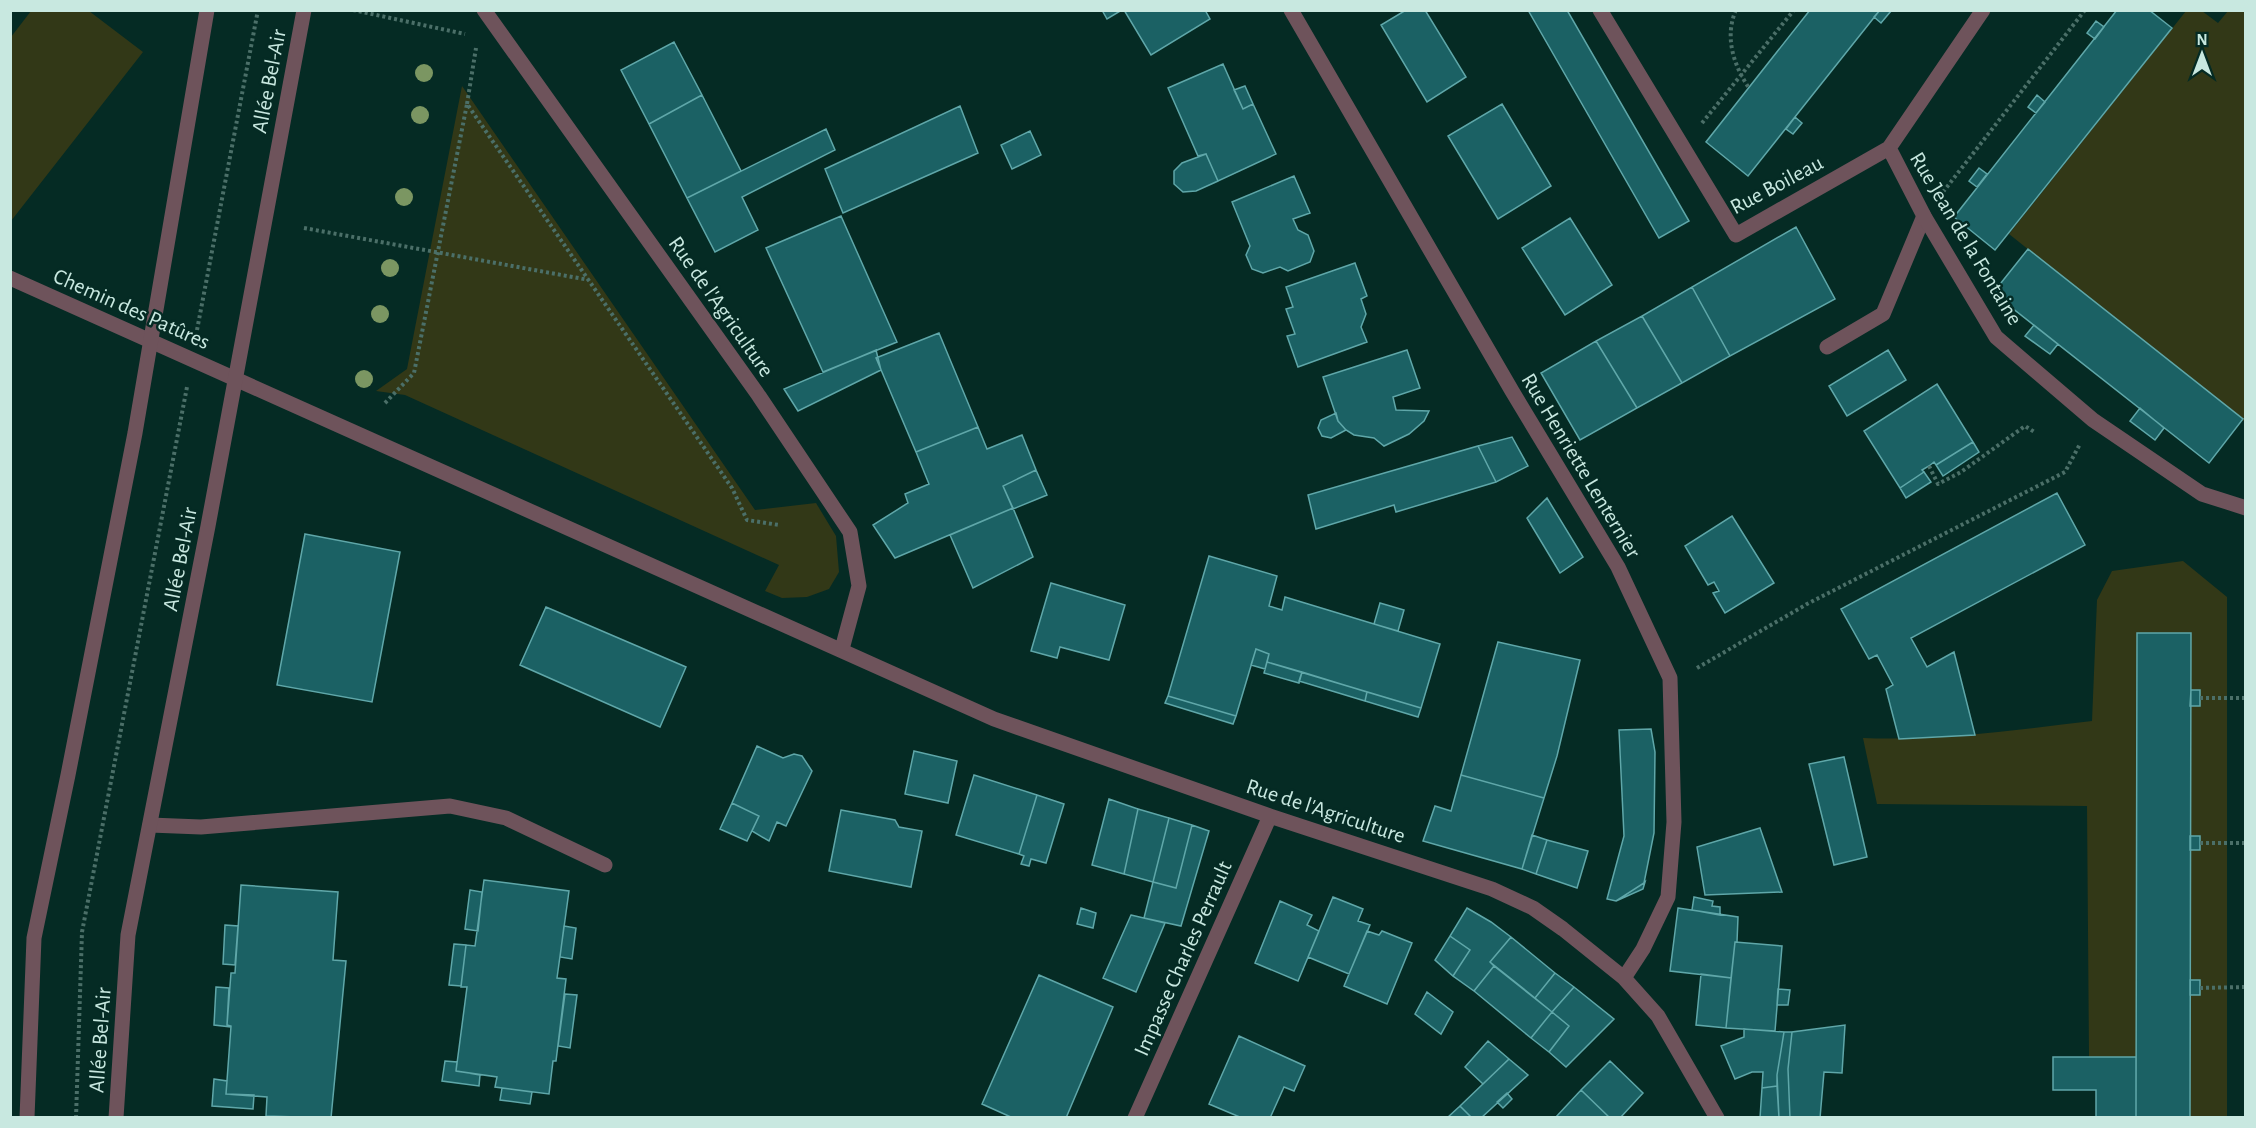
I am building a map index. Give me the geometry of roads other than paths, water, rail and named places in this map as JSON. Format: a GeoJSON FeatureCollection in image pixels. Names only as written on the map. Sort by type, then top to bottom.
{"type":"FeatureCollection","features":[{"type":"Feature","properties":{"kind":"street"},"geometry":{"type":"LineString","coordinates":[[27,1118],[34,938],[69,775],[151,340],[207,10]]}},
{"type":"Feature","properties":{"kind":"street","name":"Allée Bel-Air"},"geometry":{"type":"LineString","coordinates":[[116,1118],[128,935],[236,378],[304,10]]}},
{"type":"Feature","properties":{"kind":"street","name":"Rue de l'Agriculture"},"geometry":{"type":"LineString","coordinates":[[484,10],[752,386],[850,532],[859,586],[842,649]]}},
{"type":"Feature","properties":{"kind":"street","name":"Rue Henriette Lenternier"},"geometry":{"type":"LineString","coordinates":[[1291,10],[1512,391],[1618,567],[1670,678],[1674,822],[1668,897],[1643,949],[1624,978]]}},
{"type":"Feature","properties":{"kind":"street","name":"Rue Boileau"},"geometry":{"type":"LineString","coordinates":[[1600,10],[1736,235],[1889,148],[1983,10]]}},
{"type":"Feature","properties":{"kind":"street","name":"Rue Jean de la Fontaine"},"geometry":{"type":"LineString","coordinates":[[1889,148],[1924,216],[1996,337],[2093,420],[2202,494],[2246,508]]}},
{"type":"Feature","properties":{"kind":"street"},"geometry":{"type":"LineString","coordinates":[[1827,347],[1883,314],[1924,216]]}},
{"type":"Feature","properties":{"kind":"street","name":"Chemin des Patûres"},"geometry":{"type":"LineString","coordinates":[[10,278],[236,378]]}},
{"type":"Feature","properties":{"kind":"street","name":"Rue de l'Agriculture"},"geometry":{"type":"LineString","coordinates":[[236,378],[994,719],[1270,816],[1492,889],[1533,908],[1624,978],[1658,1016],[1717,1118]]}},
{"type":"Feature","properties":{"kind":"street"},"geometry":{"type":"LineString","coordinates":[[150,825],[201,827],[450,806],[506,818],[605,865]]}},
{"type":"Feature","properties":{"kind":"street","name":"Impasse Charles Perrault"},"geometry":{"type":"LineString","coordinates":[[1135,1118],[1270,816]]}}]}
